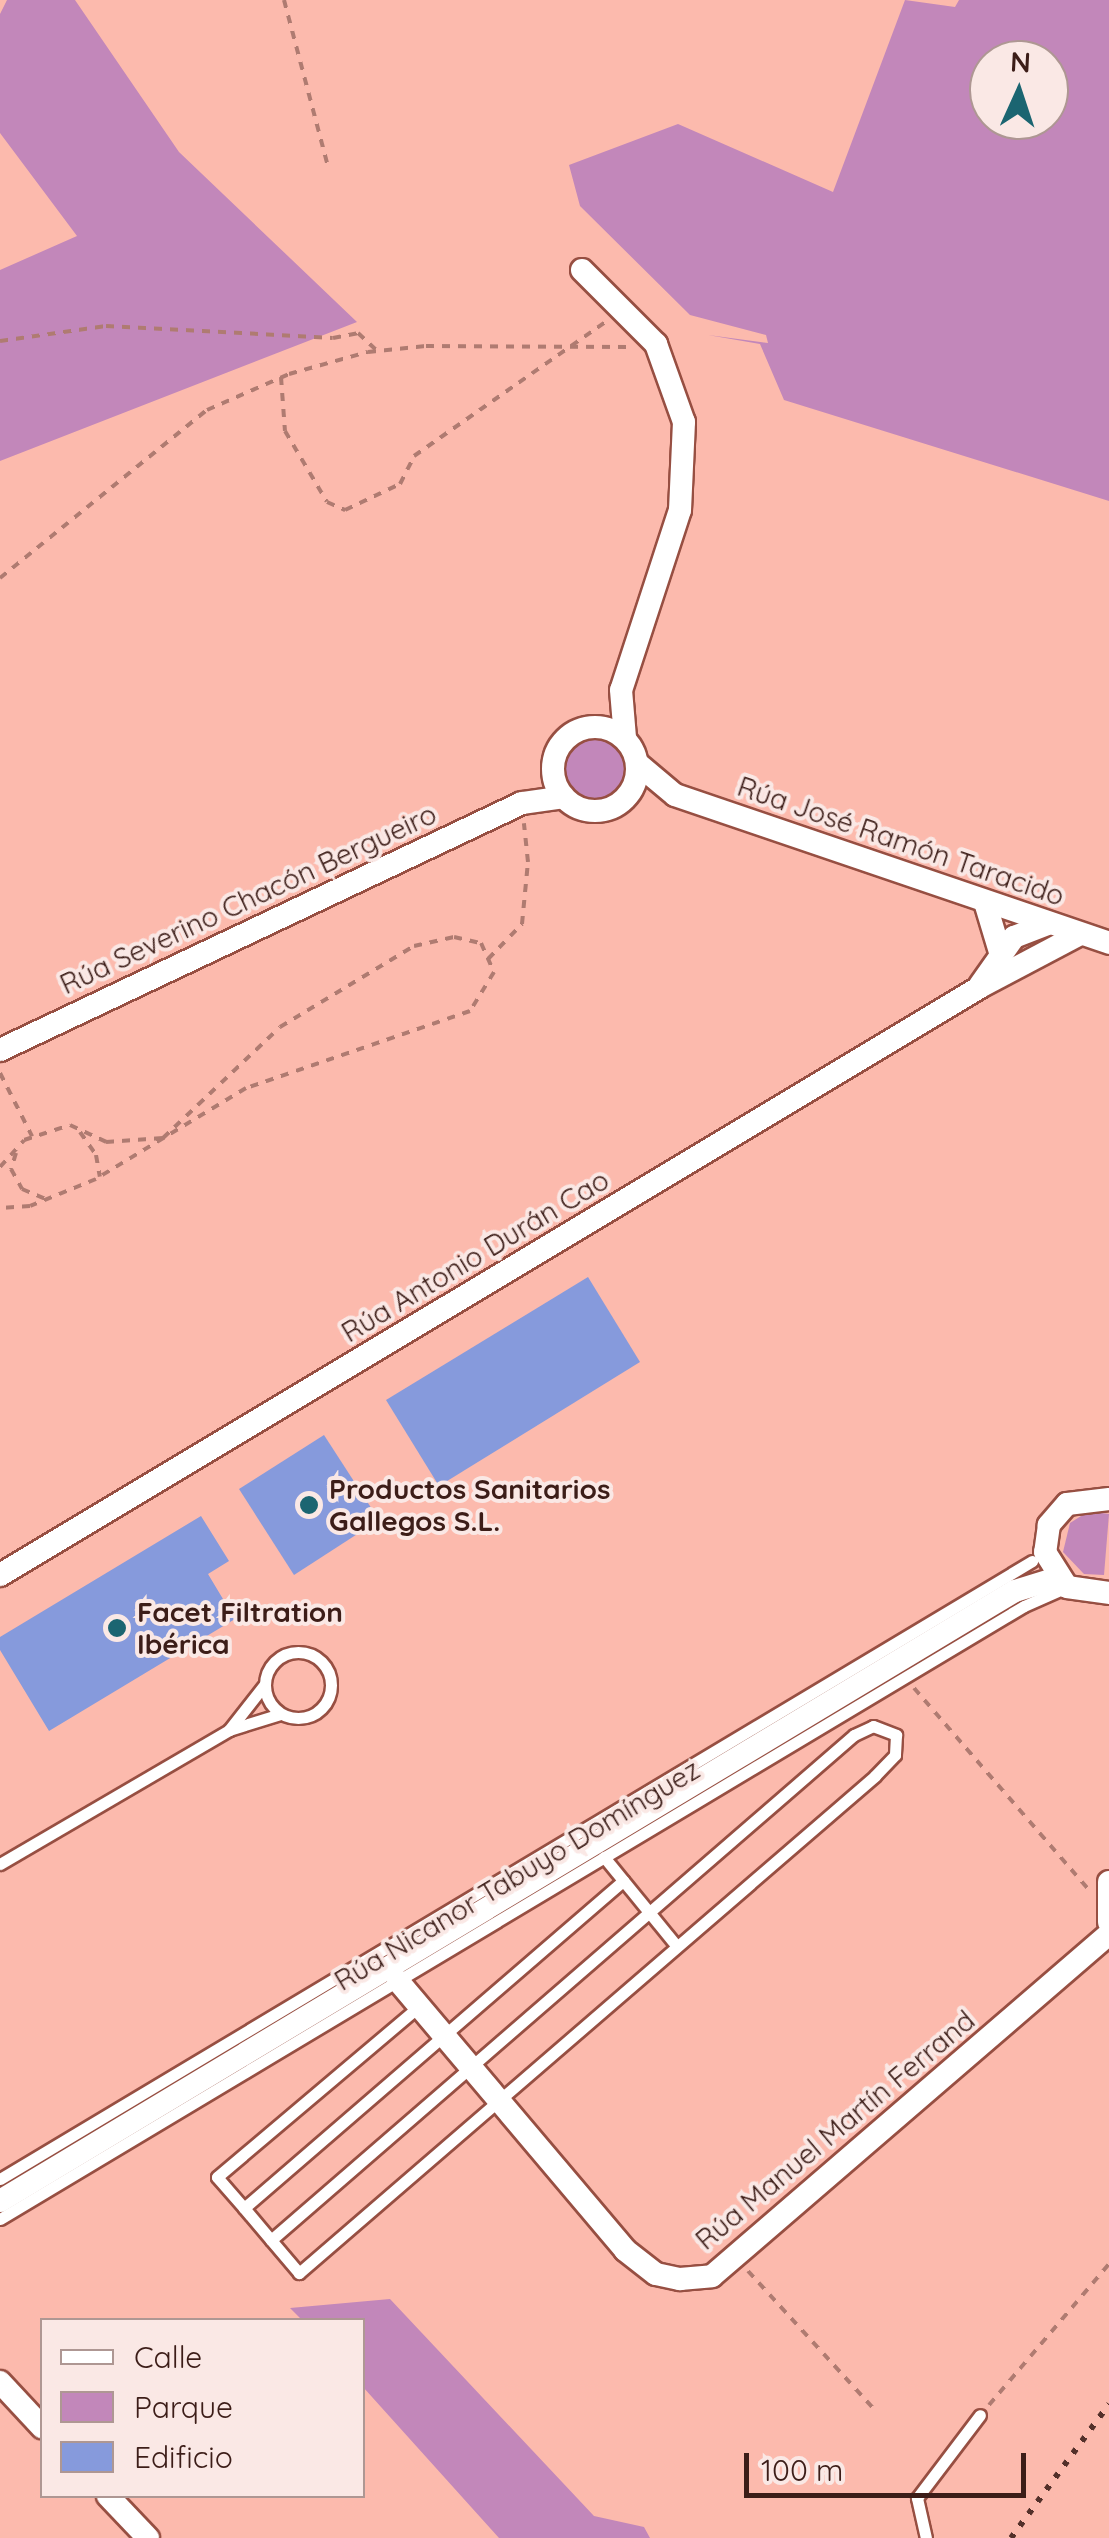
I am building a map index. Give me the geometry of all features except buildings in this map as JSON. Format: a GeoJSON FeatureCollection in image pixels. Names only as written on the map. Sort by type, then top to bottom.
{"type":"FeatureCollection","features":[{"type":"Feature","properties":{"kind":"street"},"geometry":{"type":"LineString","coordinates":[[582,270],[624,307],[656,344],[684,422],[685,470],[680,510],[621,690],[594,727]]}},
{"type":"Feature","properties":{"kind":"street"},"geometry":{"type":"LineString","coordinates":[[621,690],[624,738],[638,764],[626,798],[602,811],[564,797],[553,768],[570,734],[594,727],[624,738]]}},
{"type":"Feature","properties":{"kind":"street","name":"Rúa José Ramón Taracido"},"geometry":{"type":"LineString","coordinates":[[638,764],[674,795],[1109,943]]}},
{"type":"Feature","properties":{"kind":"street","name":"Rúa Severino Chacón Bergueiro"},"geometry":{"type":"LineString","coordinates":[[522,803],[553,768]]}},
{"type":"Feature","properties":{"kind":"street","name":"Rúa José Ramón Taracido"},"geometry":{"type":"LineString","coordinates":[[626,798],[674,795]]}},
{"type":"Feature","properties":{"kind":"street","name":"Rúa Severino Chacón Bergueiro"},"geometry":{"type":"LineString","coordinates":[[0,1050],[522,803],[564,797]]}},
{"type":"Feature","properties":{"kind":"street"},"geometry":{"type":"LineString","coordinates":[[984,902],[1008,959]]}},
{"type":"Feature","properties":{"kind":"street","name":"Rúa Antonio Durán Cao"},"geometry":{"type":"LineString","coordinates":[[0,1575],[980,987],[1048,924]]}},
{"type":"Feature","properties":{"kind":"street","name":"Rúa Antonio Durán Cao"},"geometry":{"type":"LineString","coordinates":[[1008,959],[1080,934]]}},
{"type":"Feature","properties":{"kind":"street","name":"Rúa Nicanor Tabuyo Domínguez"},"geometry":{"type":"LineString","coordinates":[[1015,1591],[1067,1504],[1109,1498]]}},
{"type":"Feature","properties":{"kind":"street"},"geometry":{"type":"LineString","coordinates":[[1045,1538],[1062,1582],[1109,1593]]}},
{"type":"Feature","properties":{"kind":"street","name":"Rúa Nicanor Tabuyo Domínguez"},"geometry":{"type":"LineString","coordinates":[[0,2201],[1015,1591],[1062,1582]]}},
{"type":"Feature","properties":{"kind":"street"},"geometry":{"type":"LineString","coordinates":[[1107,1916],[1109,1882]]}},
{"type":"Feature","properties":{"kind":"street","name":"Rúa Manuel Martín Ferrand"},"geometry":{"type":"LineString","coordinates":[[398,1981],[442,2039],[625,2250],[656,2274],[712,2276],[1109,1934]]}},
{"type":"Feature","properties":{"kind":"street"},"geometry":{"type":"LineString","coordinates":[[0,2382],[40,2425]]}},
{"type":"Feature","properties":{"kind":"street"},"geometry":{"type":"LineString","coordinates":[[110,2498],[148,2538]]}},
{"type":"Feature","properties":{"kind":"lane","name":"Rúa Nicanor Tabuyo Domínguez"},"geometry":{"type":"LineString","coordinates":[[0,2180],[1032,1561]]}},
{"type":"Feature","properties":{"kind":"lane","name":"Rúa Nicanor Tabuyo Domínguez"},"geometry":{"type":"LineString","coordinates":[[0,2219],[1062,1582]]}},
{"type":"Feature","properties":{"kind":"lane"},"geometry":{"type":"LineString","coordinates":[[229,1730],[265,1684],[273,1664],[292,1652],[311,1654],[330,1673],[332,1688],[318,1712],[298,1719],[280,1714],[266,1699],[265,1684]]}},
{"type":"Feature","properties":{"kind":"lane"},"geometry":{"type":"LineString","coordinates":[[0,1864],[229,1730],[280,1714]]}},
{"type":"Feature","properties":{"kind":"lane"},"geometry":{"type":"LineString","coordinates":[[271,2240],[854,1735],[874,1726],[896,1734],[895,1755],[875,1776],[675,1944],[299,2272],[271,2240],[217,2177],[416,2008]]}},
{"type":"Feature","properties":{"kind":"lane"},"geometry":{"type":"LineString","coordinates":[[604,1856],[675,1944]]}},
{"type":"Feature","properties":{"kind":"lane"},"geometry":{"type":"LineString","coordinates":[[244,2208],[623,1880]]}},
{"type":"Feature","properties":{"kind":"lane"},"geometry":{"type":"LineString","coordinates":[[926,2538],[918,2498],[980,2415]]}},
{"type":"Feature","properties":{"kind":"path"},"geometry":{"type":"LineString","coordinates":[[284,0],[328,168]]}},
{"type":"Feature","properties":{"kind":"path"},"geometry":{"type":"LineString","coordinates":[[281,377],[285,431],[327,502],[345,510],[400,484],[414,456],[514,390],[561,347],[586,337],[624,307]]}},
{"type":"Feature","properties":{"kind":"path"},"geometry":{"type":"LineString","coordinates":[[0,341],[106,326],[332,338],[358,332],[377,351]]}},
{"type":"Feature","properties":{"kind":"path"},"geometry":{"type":"LineString","coordinates":[[0,578],[207,410],[281,377],[377,351],[508,343],[561,347],[656,344]]}},
{"type":"Feature","properties":{"kind":"path"},"geometry":{"type":"LineString","coordinates":[[488,959],[522,924],[528,862],[522,803]]}},
{"type":"Feature","properties":{"kind":"path"},"geometry":{"type":"LineString","coordinates":[[0,1167],[32,1138],[78,1128],[106,1142],[163,1138],[280,1027],[414,946],[454,937],[481,943],[494,972],[470,1011],[246,1088],[100,1177],[46,1199],[0,1208]]}},
{"type":"Feature","properties":{"kind":"path"},"geometry":{"type":"LineString","coordinates":[[0,1074],[32,1138]]}},
{"type":"Feature","properties":{"kind":"path"},"geometry":{"type":"LineString","coordinates":[[78,1128],[96,1155],[100,1177]]}},
{"type":"Feature","properties":{"kind":"path"},"geometry":{"type":"LineString","coordinates":[[17,1148],[11,1169],[22,1189],[46,1199]]}},
{"type":"Feature","properties":{"kind":"path"},"geometry":{"type":"LineString","coordinates":[[905,1677],[1107,1916]]}},
{"type":"Feature","properties":{"kind":"path"},"geometry":{"type":"LineString","coordinates":[[735,2256],[876,2411]]}},
{"type":"Feature","properties":{"kind":"path"},"geometry":{"type":"LineString","coordinates":[[980,2415],[1109,2264]]}},
{"type":"Feature","properties":{"kind":"green space"},"geometry":{"type":"Polygon","coordinates":[[[7,0],[75,0],[179,152],[357,322],[0,461],[0,270],[77,236],[0,133],[0,14],[7,0]]]}},
{"type":"Feature","properties":{"kind":"green space"},"geometry":{"type":"Polygon","coordinates":[[[905,0],[955,7],[959,0],[1109,0],[1109,501],[784,400],[760,344],[708,335],[768,343],[766,335],[690,315],[580,206],[569,165],[678,124],[833,192],[905,0]]]}},
{"type":"Feature","properties":{"kind":"green space"},"geometry":{"type":"Polygon","coordinates":[[[595,738],[618,747],[627,770],[618,793],[595,802],[572,793],[563,770],[572,747],[595,738]]]}},
{"type":"Feature","properties":{"kind":"green space"},"geometry":{"type":"Polygon","coordinates":[[[1089,1511],[1109,1514],[1104,1575],[1084,1574],[1063,1552],[1070,1523],[1089,1511]]]}},
{"type":"Feature","properties":{"kind":"green space"},"geometry":{"type":"Polygon","coordinates":[[[390,2299],[594,2516],[644,2527],[650,2538],[499,2538],[365,2389],[365,2318],[300,2318],[290,2308],[390,2299]]]}},
{"type":"Feature","properties":{"kind":"railway"},"geometry":{"type":"LineString","coordinates":[[1011,2538],[1109,2404]]}},
{"type":"Feature","properties":{"kind":"place","name":"Productos Sanitarios Gallegos S.L."},"geometry":{"type":"Point","coordinates":[309,1505]}},
{"type":"Feature","properties":{"kind":"place","name":"Facet Filtration Ibérica"},"geometry":{"type":"Point","coordinates":[117,1628]}}]}
